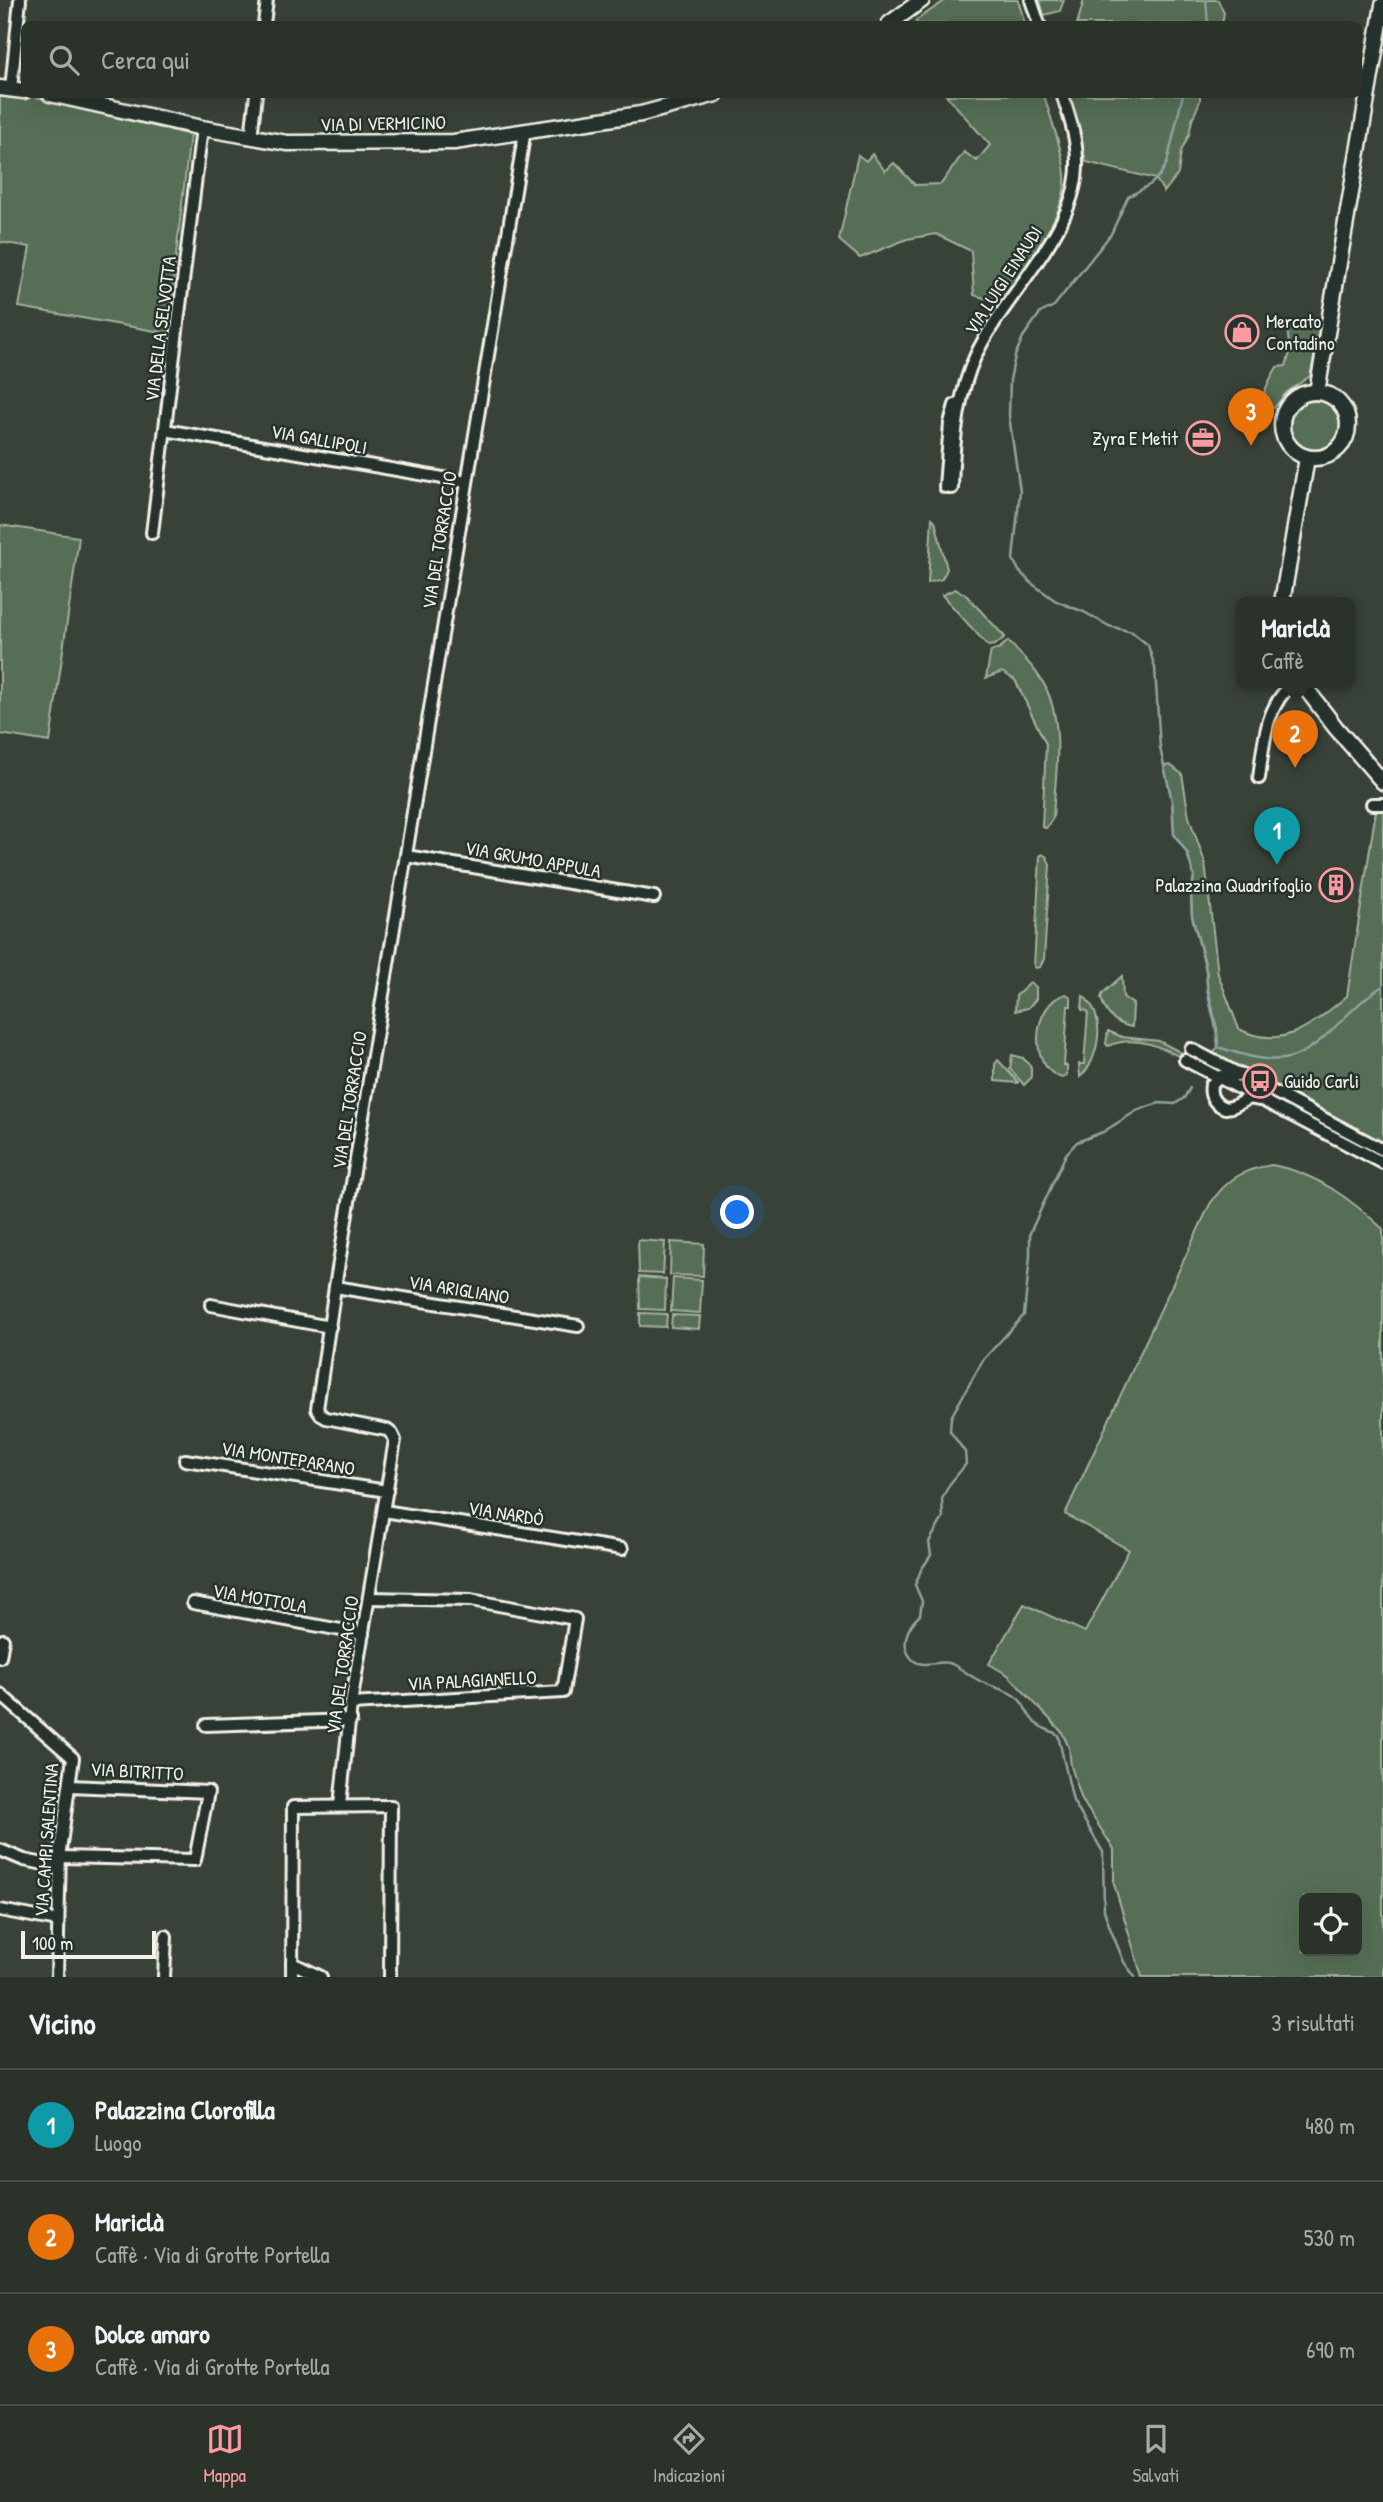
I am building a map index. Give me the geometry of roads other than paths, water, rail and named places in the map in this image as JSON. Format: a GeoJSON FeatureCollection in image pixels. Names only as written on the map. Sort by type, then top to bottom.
{"type":"FeatureCollection","features":[{"type":"Feature","properties":{"kind":"main road"},"geometry":{"type":"LineString","coordinates":[[893,21],[922,0]]}},
{"type":"Feature","properties":{"kind":"main road"},"geometry":{"type":"LineString","coordinates":[[1317,392],[1383,5]]}},
{"type":"Feature","properties":{"kind":"main road","name":"VIA DI VERMICINO"},"geometry":{"type":"LineString","coordinates":[[68,98],[202,128],[287,143],[441,142],[641,114],[701,98]]}},
{"type":"Feature","properties":{"kind":"main road"},"geometry":{"type":"LineString","coordinates":[[1317,392],[1329,395],[1342,405],[1347,415],[1348,429],[1344,443],[1335,453],[1322,458],[1307,458],[1294,451],[1287,443],[1282,433],[1282,418],[1286,408],[1296,398],[1317,392]]}},
{"type":"Feature","properties":{"kind":"main road"},"geometry":{"type":"LineString","coordinates":[[1283,597],[1307,458]]}},
{"type":"Feature","properties":{"kind":"main road"},"geometry":{"type":"LineString","coordinates":[[1306,688],[1383,782]]}},
{"type":"Feature","properties":{"kind":"street"},"geometry":{"type":"LineString","coordinates":[[12,89],[20,0]]}},
{"type":"Feature","properties":{"kind":"street"},"geometry":{"type":"LineString","coordinates":[[264,21],[267,0]]}},
{"type":"Feature","properties":{"kind":"street"},"geometry":{"type":"LineString","coordinates":[[1031,0],[1038,21]]}},
{"type":"Feature","properties":{"kind":"street"},"geometry":{"type":"LineString","coordinates":[[251,138],[256,98]]}},
{"type":"Feature","properties":{"kind":"street","name":"VIA LUIGI EINAUDI"},"geometry":{"type":"LineString","coordinates":[[948,488],[951,418],[978,351],[1073,200],[1077,168],[1076,148],[1063,98]]}},
{"type":"Feature","properties":{"kind":"street","name":"VIA DELLA SELVOTTA"},"geometry":{"type":"LineString","coordinates":[[152,533],[202,128]]}},
{"type":"Feature","properties":{"kind":"street","name":"VIA DEL TORRACCIO"},"geometry":{"type":"LineString","coordinates":[[340,1805],[351,1704],[394,1440],[387,1430],[326,1418],[319,1413],[335,1287],[525,130]]}},
{"type":"Feature","properties":{"kind":"street","name":"VIA GALLIPOLI"},"geometry":{"type":"LineString","coordinates":[[165,430],[466,482]]}},
{"type":"Feature","properties":{"kind":"street"},"geometry":{"type":"LineString","coordinates":[[1259,778],[1271,713],[1281,694],[1288,688]]}},
{"type":"Feature","properties":{"kind":"street","name":"VIA GRUMO APPULA"},"geometry":{"type":"LineString","coordinates":[[406,856],[654,897]]}},
{"type":"Feature","properties":{"kind":"street"},"geometry":{"type":"LineString","coordinates":[[1191,1049],[1383,1150]]}},
{"type":"Feature","properties":{"kind":"street"},"geometry":{"type":"LineString","coordinates":[[1185,1060],[1383,1163]]}},
{"type":"Feature","properties":{"kind":"street"},"geometry":{"type":"LineString","coordinates":[[1242,1075],[1219,1077],[1212,1083],[1211,1094],[1215,1103],[1222,1108],[1232,1107],[1250,1098],[1266,1101]]}},
{"type":"Feature","properties":{"kind":"street","name":"VIA ARIGLIANO"},"geometry":{"type":"LineString","coordinates":[[335,1287],[578,1326]]}},
{"type":"Feature","properties":{"kind":"street"},"geometry":{"type":"LineString","coordinates":[[211,1305],[330,1327]]}},
{"type":"Feature","properties":{"kind":"street","name":"VIA MONTEPARANO"},"geometry":{"type":"LineString","coordinates":[[185,1460],[387,1491]]}},
{"type":"Feature","properties":{"kind":"street","name":"VIA NARDÒ"},"geometry":{"type":"LineString","coordinates":[[384,1511],[622,1549]]}},
{"type":"Feature","properties":{"kind":"street","name":"VIA PALAGIANELLO"},"geometry":{"type":"LineString","coordinates":[[351,1704],[563,1692],[575,1619],[471,1600],[369,1598]]}},
{"type":"Feature","properties":{"kind":"street","name":"VIA MOTTOLA"},"geometry":{"type":"LineString","coordinates":[[193,1603],[363,1634]]}},
{"type":"Feature","properties":{"kind":"street"},"geometry":{"type":"LineString","coordinates":[[0,1657],[3,1640]]}},
{"type":"Feature","properties":{"kind":"street","name":"VIA CAMPI SALENTINA"},"geometry":{"type":"LineString","coordinates":[[0,1694],[73,1758],[59,1862],[57,1977]]}},
{"type":"Feature","properties":{"kind":"street"},"geometry":{"type":"LineString","coordinates":[[206,1726],[351,1720]]}},
{"type":"Feature","properties":{"kind":"street","name":"VIA BITRITTO"},"geometry":{"type":"LineString","coordinates":[[59,1862],[195,1860],[208,1792],[70,1786]]}},
{"type":"Feature","properties":{"kind":"street"},"geometry":{"type":"LineString","coordinates":[[292,1977],[293,1808],[340,1805],[391,1806],[390,1977]]}},
{"type":"Feature","properties":{"kind":"street"},"geometry":{"type":"LineString","coordinates":[[0,1850],[24,1860],[59,1862]]}},
{"type":"Feature","properties":{"kind":"street"},"geometry":{"type":"LineString","coordinates":[[0,1910],[58,1921]]}},
{"type":"Feature","properties":{"kind":"street"},"geometry":{"type":"LineString","coordinates":[[164,1977],[166,1936]]}},
{"type":"Feature","properties":{"kind":"street"},"geometry":{"type":"LineString","coordinates":[[292,1962],[321,1977]]}},
{"type":"Feature","properties":{"kind":"waterway"},"geometry":{"type":"LineString","coordinates":[[1206,0],[1208,21]]}},
{"type":"Feature","properties":{"kind":"waterway"},"geometry":{"type":"LineString","coordinates":[[1182,98],[1167,163],[1160,175],[1151,184],[1128,197],[1111,234],[1054,306],[1040,313],[1023,337],[1015,356],[1010,380],[1009,416],[1020,491],[1013,559],[1019,571],[1031,583],[1056,601],[1109,626],[1132,632],[1148,645],[1155,668],[1160,748],[1172,801],[1174,834],[1187,853],[1194,876],[1192,916],[1207,974],[1218,1047],[1274,1060],[1301,1054],[1383,986]]}},
{"type":"Feature","properties":{"kind":"waterway"},"geometry":{"type":"LineString","coordinates":[[1135,1977],[1124,1962],[1104,1910],[1103,1852],[1073,1801],[1058,1735],[1034,1722],[1022,1702],[1011,1694],[980,1681],[952,1664],[915,1662],[907,1652],[906,1640],[909,1629],[920,1615],[922,1601],[915,1585],[931,1555],[929,1542],[943,1518],[942,1499],[949,1485],[966,1464],[965,1452],[950,1431],[951,1417],[983,1360],[1024,1315],[1030,1233],[1066,1154],[1077,1142],[1103,1132],[1138,1110],[1159,1103],[1175,1104],[1184,1098],[1190,1088]]}},
{"type":"Feature","properties":{"kind":"place","name":"Mercato Contadino"},"geometry":{"type":"Point","coordinates":[1242,332]}},
{"type":"Feature","properties":{"kind":"place","name":"Zyra E Metit"},"geometry":{"type":"Point","coordinates":[1203,438]}},
{"type":"Feature","properties":{"kind":"place","name":"Dolce amaro"},"geometry":{"type":"Point","coordinates":[1251,446]}},
{"type":"Feature","properties":{"kind":"place","name":"Mariclà"},"geometry":{"type":"Point","coordinates":[1295,768]}},
{"type":"Feature","properties":{"kind":"place","name":"Palazzina Clorofilla"},"geometry":{"type":"Point","coordinates":[1277,865]}},
{"type":"Feature","properties":{"kind":"place","name":"Palazzina Quadrifoglio"},"geometry":{"type":"Point","coordinates":[1336,885]}},
{"type":"Feature","properties":{"kind":"place","name":"Guido Carli"},"geometry":{"type":"Point","coordinates":[1260,1081]}}]}
